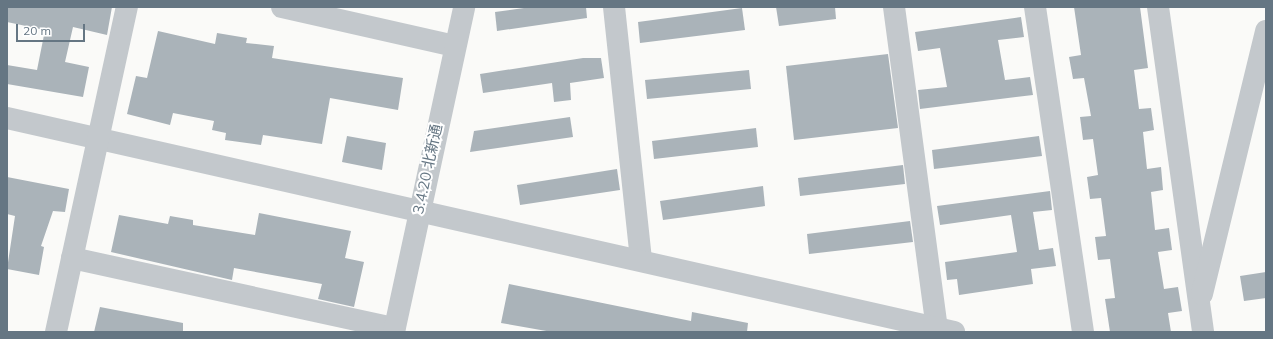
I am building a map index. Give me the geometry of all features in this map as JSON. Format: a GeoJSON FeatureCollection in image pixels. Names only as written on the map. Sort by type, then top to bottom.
{"type":"FeatureCollection","features":[{"type":"Feature","properties":{"kind":"street"},"geometry":{"type":"LineString","coordinates":[[56,332],[97,138],[127,7]]}},
{"type":"Feature","properties":{"kind":"street"},"geometry":{"type":"LineString","coordinates":[[282,7],[454,46]]}},
{"type":"Feature","properties":{"kind":"street","name":"3.4.20 北新通"},"geometry":{"type":"LineString","coordinates":[[394,330],[418,210],[464,7]]}},
{"type":"Feature","properties":{"kind":"street"},"geometry":{"type":"LineString","coordinates":[[614,7],[641,260]]}},
{"type":"Feature","properties":{"kind":"street"},"geometry":{"type":"LineString","coordinates":[[7,118],[641,260],[877,324],[946,330],[894,7]]}},
{"type":"Feature","properties":{"kind":"street"},"geometry":{"type":"LineString","coordinates":[[1035,7],[1083,332]]}},
{"type":"Feature","properties":{"kind":"street"},"geometry":{"type":"LineString","coordinates":[[1158,7],[1203,332]]}},
{"type":"Feature","properties":{"kind":"street"},"geometry":{"type":"LineString","coordinates":[[1199,306],[1266,31]]}},
{"type":"Feature","properties":{"kind":"street"},"geometry":{"type":"LineString","coordinates":[[72,258],[394,330]]}},
{"type":"Feature","properties":{"kind":"building"},"geometry":{"type":"Polygon","coordinates":[[[7,7],[112,7],[107,35],[73,27],[65,62],[89,67],[83,97],[7,84],[7,65],[37,70],[45,30],[7,22],[7,7]]]}},
{"type":"Feature","properties":{"kind":"building"},"geometry":{"type":"Polygon","coordinates":[[[531,7],[586,7],[587,18],[497,31],[495,12],[531,7]]]}},
{"type":"Feature","properties":{"kind":"building"},"geometry":{"type":"Polygon","coordinates":[[[776,7],[835,7],[836,19],[779,26],[776,7]]]}},
{"type":"Feature","properties":{"kind":"building"},"geometry":{"type":"Polygon","coordinates":[[[1074,7],[1140,7],[1148,68],[1134,70],[1139,109],[1151,108],[1154,130],[1143,132],[1147,169],[1161,167],[1163,190],[1151,192],[1155,230],[1169,228],[1172,250],[1158,252],[1164,289],[1178,287],[1182,311],[1168,313],[1171,332],[1110,332],[1105,299],[1115,298],[1110,259],[1098,260],[1095,237],[1106,236],[1101,198],[1090,199],[1087,177],[1098,175],[1093,139],[1083,140],[1080,117],[1091,116],[1084,78],[1073,79],[1069,57],[1081,55],[1074,7]]]}},
{"type":"Feature","properties":{"kind":"building"},"geometry":{"type":"Polygon","coordinates":[[[742,8],[745,30],[640,43],[638,22],[742,8]]]}},
{"type":"Feature","properties":{"kind":"building"},"geometry":{"type":"Polygon","coordinates":[[[1021,17],[1024,37],[998,40],[1005,80],[1030,77],[1033,95],[920,109],[918,90],[947,87],[940,48],[918,51],[915,32],[1021,17]]]}},
{"type":"Feature","properties":{"kind":"building"},"geometry":{"type":"Polygon","coordinates":[[[158,31],[215,44],[217,33],[247,38],[246,43],[274,46],[272,58],[403,78],[398,110],[330,98],[322,144],[263,135],[261,145],[225,140],[226,133],[212,130],[214,121],[173,113],[170,125],[127,114],[136,76],[147,78],[158,31]]]}},
{"type":"Feature","properties":{"kind":"building"},"geometry":{"type":"Polygon","coordinates":[[[888,54],[898,128],[794,140],[786,66],[888,54]]]}},
{"type":"Feature","properties":{"kind":"building"},"geometry":{"type":"Polygon","coordinates":[[[583,58],[601,58],[604,78],[570,83],[571,100],[554,102],[552,83],[483,93],[480,74],[583,58]]]}},
{"type":"Feature","properties":{"kind":"building"},"geometry":{"type":"Polygon","coordinates":[[[749,70],[751,89],[647,99],[645,80],[749,70]]]}},
{"type":"Feature","properties":{"kind":"building"},"geometry":{"type":"Polygon","coordinates":[[[570,117],[573,137],[470,152],[474,131],[570,117]]]}},
{"type":"Feature","properties":{"kind":"building"},"geometry":{"type":"Polygon","coordinates":[[[756,128],[758,147],[654,159],[652,141],[756,128]]]}},
{"type":"Feature","properties":{"kind":"building"},"geometry":{"type":"Polygon","coordinates":[[[347,136],[386,143],[382,170],[342,162],[347,136]]]}},
{"type":"Feature","properties":{"kind":"building"},"geometry":{"type":"Polygon","coordinates":[[[1039,136],[1042,156],[934,169],[932,150],[1039,136]]]}},
{"type":"Feature","properties":{"kind":"building"},"geometry":{"type":"Polygon","coordinates":[[[903,165],[905,184],[800,196],[798,178],[903,165]]]}},
{"type":"Feature","properties":{"kind":"building"},"geometry":{"type":"Polygon","coordinates":[[[617,169],[620,190],[520,205],[517,185],[617,169]]]}},
{"type":"Feature","properties":{"kind":"building"},"geometry":{"type":"Polygon","coordinates":[[[7,177],[69,189],[65,212],[53,211],[41,246],[44,247],[39,275],[7,269],[15,216],[7,214],[7,177]]]}},
{"type":"Feature","properties":{"kind":"building"},"geometry":{"type":"Polygon","coordinates":[[[763,186],[765,206],[663,220],[660,201],[763,186]]]}},
{"type":"Feature","properties":{"kind":"building"},"geometry":{"type":"Polygon","coordinates":[[[1050,191],[1052,210],[1033,212],[1039,250],[1053,248],[1056,266],[1031,269],[1033,284],[959,295],[957,279],[947,280],[945,262],[1017,252],[1011,215],[940,225],[937,206],[1050,191]]]}},
{"type":"Feature","properties":{"kind":"building"},"geometry":{"type":"Polygon","coordinates":[[[259,213],[351,231],[345,258],[364,262],[354,307],[318,299],[322,284],[234,268],[232,280],[111,252],[119,215],[168,224],[170,216],[193,220],[193,225],[255,235],[259,213]]]}},
{"type":"Feature","properties":{"kind":"building"},"geometry":{"type":"Polygon","coordinates":[[[910,221],[913,242],[809,254],[807,234],[910,221]]]}},
{"type":"Feature","properties":{"kind":"building"},"geometry":{"type":"Polygon","coordinates":[[[1266,272],[1266,298],[1244,301],[1240,276],[1266,272]]]}},
{"type":"Feature","properties":{"kind":"building"},"geometry":{"type":"Polygon","coordinates":[[[509,284],[691,321],[692,312],[748,323],[747,332],[552,332],[501,323],[509,284]]]}},
{"type":"Feature","properties":{"kind":"building"},"geometry":{"type":"Polygon","coordinates":[[[100,307],[183,323],[183,332],[94,332],[100,307]]]}}]}
